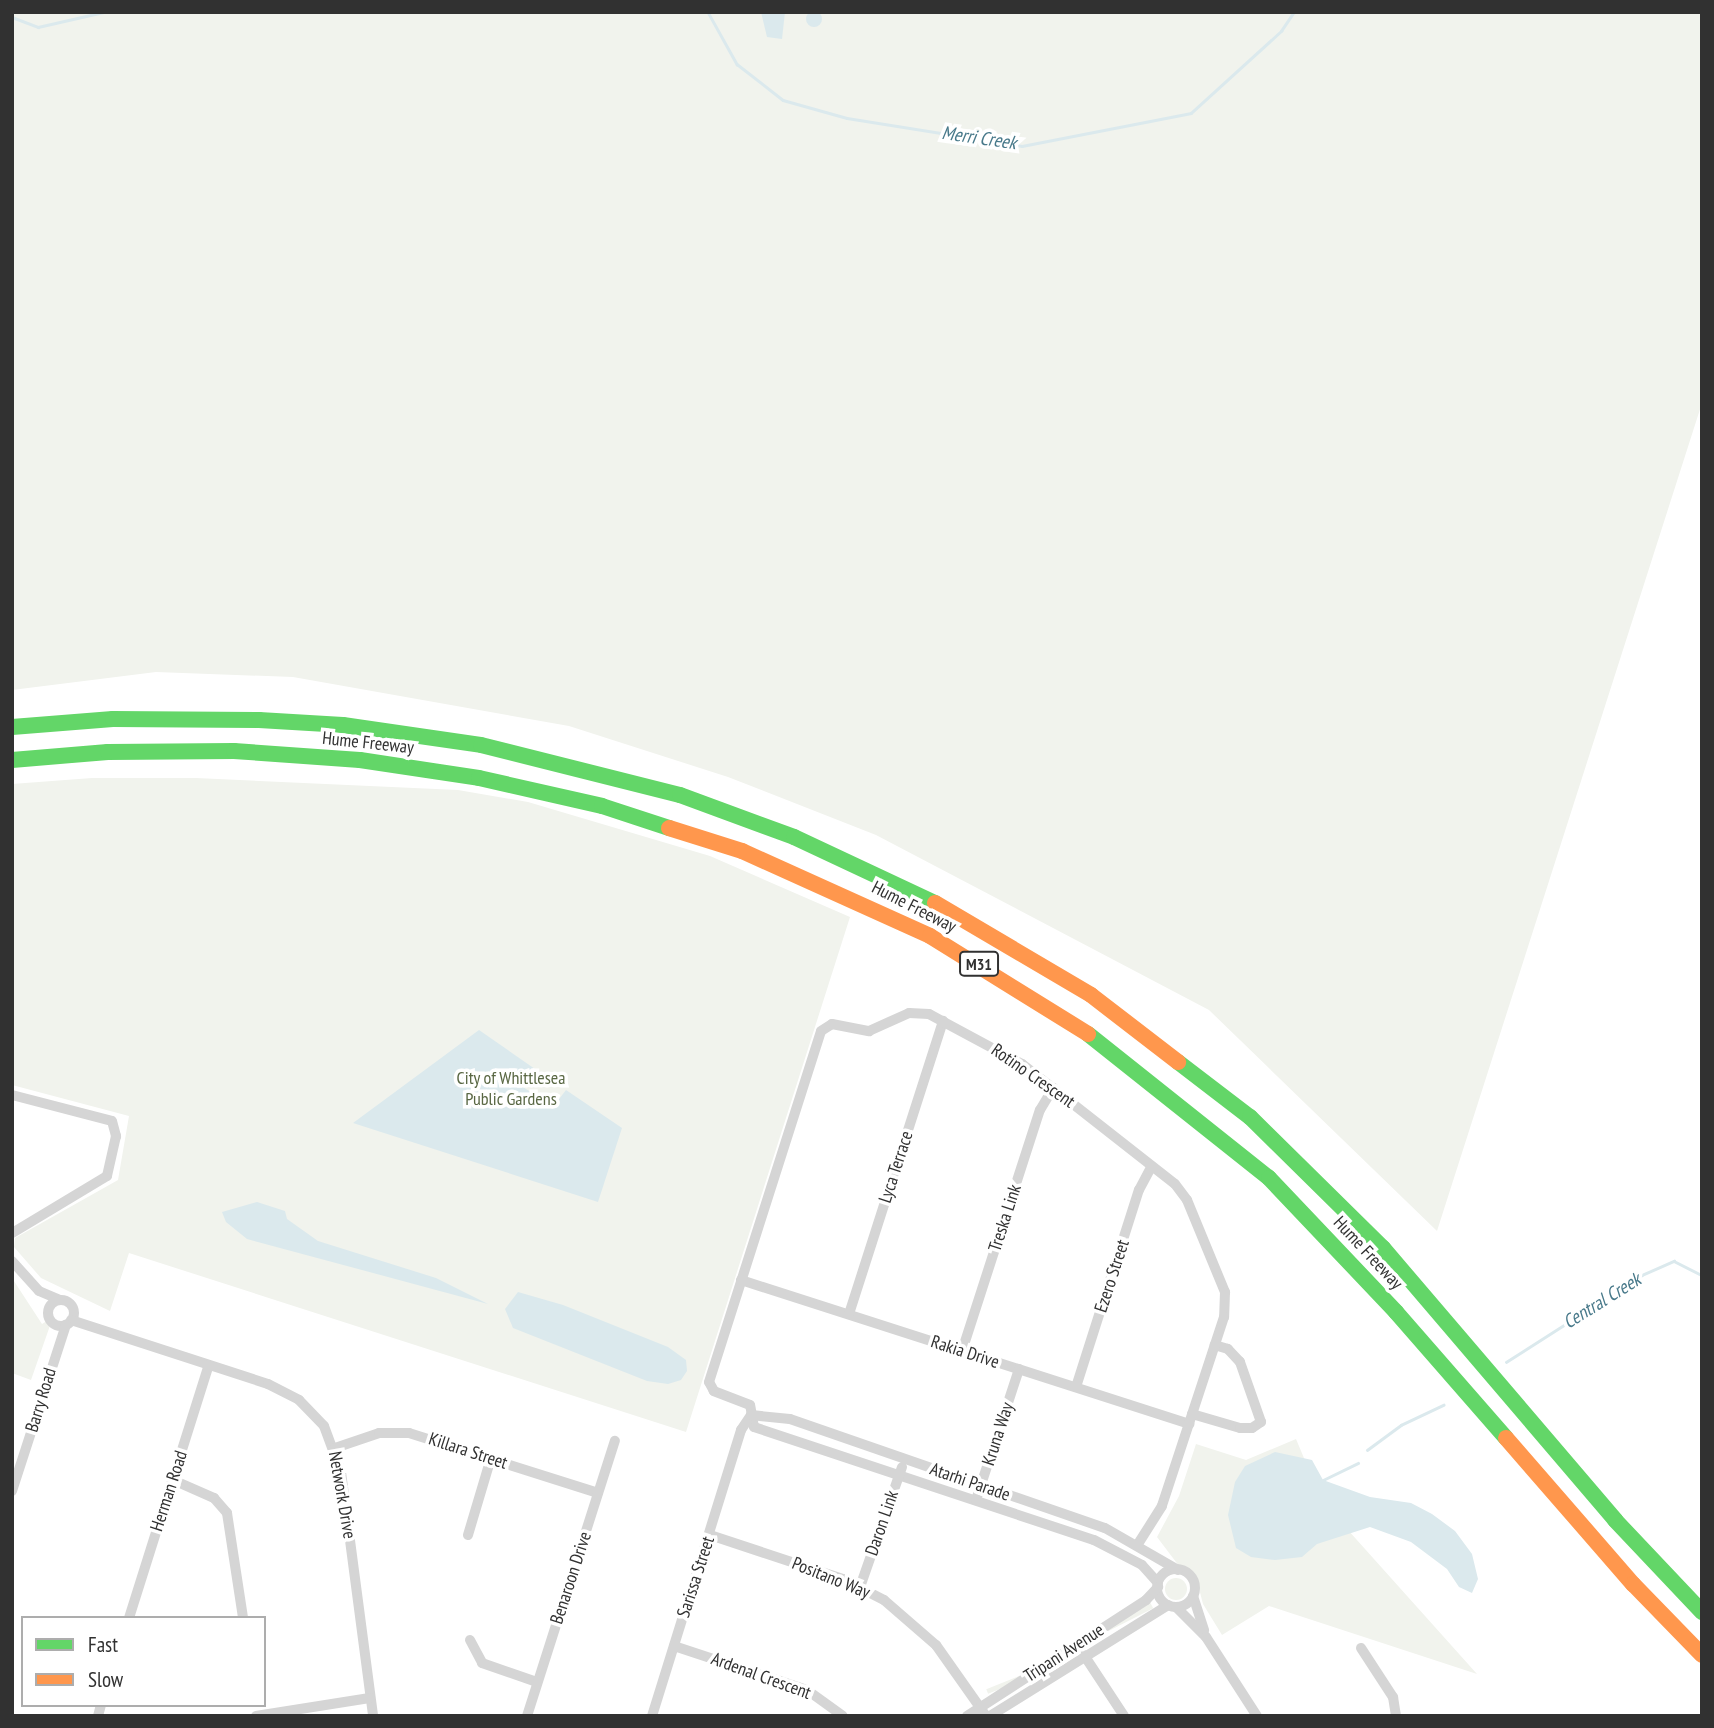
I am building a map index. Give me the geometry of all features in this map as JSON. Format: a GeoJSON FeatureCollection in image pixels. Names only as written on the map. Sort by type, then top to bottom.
{"type":"FeatureCollection","features":[{"type":"Feature","properties":{"kind":"highway","name":"Hume Freeway"},"geometry":{"type":"LineString","coordinates":[[12,727],[114,719],[259,720],[343,725],[481,745],[693,800],[794,837],[920,894],[1091,995],[1201,1077],[1269,1135],[1382,1248],[1615,1520],[1702,1612]]}},
{"type":"Feature","properties":{"kind":"highway","name":"Hume Freeway"},"geometry":{"type":"LineString","coordinates":[[12,760],[108,752],[234,751],[360,760],[479,778],[602,806],[742,851],[930,936],[1047,1005],[1126,1060],[1285,1193],[1396,1312],[1633,1584],[1702,1655]]}},
{"type":"Feature","properties":{"kind":"street","name":"Rotino Crescent"},"geometry":{"type":"LineString","coordinates":[[752,1419],[736,1400],[710,1386],[741,1280],[824,1027],[832,1024],[869,1031],[916,1012],[943,1021],[1010,1056],[1184,1194],[1225,1292],[1226,1310],[1162,1506],[1138,1544]]}},
{"type":"Feature","properties":{"kind":"street","name":"Lyca Terrace"},"geometry":{"type":"LineString","coordinates":[[849,1314],[943,1021]]}},
{"type":"Feature","properties":{"kind":"street","name":"Treska Link"},"geometry":{"type":"LineString","coordinates":[[962,1351],[1040,1110],[1053,1088]]}},
{"type":"Feature","properties":{"kind":"street"},"geometry":{"type":"LineString","coordinates":[[12,1095],[112,1121],[116,1136],[107,1176],[12,1233]]}},
{"type":"Feature","properties":{"kind":"street","name":"Ezero Street"},"geometry":{"type":"LineString","coordinates":[[1076,1387],[1139,1190],[1152,1166]]}},
{"type":"Feature","properties":{"kind":"street"},"geometry":{"type":"LineString","coordinates":[[12,1261],[39,1291],[73,1308],[69,1323]]}},
{"type":"Feature","properties":{"kind":"street","name":"Rakia Drive"},"geometry":{"type":"LineString","coordinates":[[741,1280],[1076,1387],[1191,1419],[1252,1428],[1261,1422],[1240,1362],[1228,1349],[1215,1345]]}},
{"type":"Feature","properties":{"kind":"street","name":"Barry Road"},"geometry":{"type":"LineString","coordinates":[[39,1291],[57,1348]]}},
{"type":"Feature","properties":{"kind":"street"},"geometry":{"type":"LineString","coordinates":[[50,1320],[50,1305],[60,1300]]}},
{"type":"Feature","properties":{"kind":"street","name":"Network Drive"},"geometry":{"type":"LineString","coordinates":[[50,1320],[69,1323],[209,1365],[299,1400],[324,1426],[335,1448],[373,1716]]}},
{"type":"Feature","properties":{"kind":"street","name":"Barry Road"},"geometry":{"type":"LineString","coordinates":[[12,1491],[57,1348],[69,1323]]}},
{"type":"Feature","properties":{"kind":"street","name":"Herman Road"},"geometry":{"type":"LineString","coordinates":[[130,1616],[209,1365]]}},
{"type":"Feature","properties":{"kind":"street","name":"Kruna Way"},"geometry":{"type":"LineString","coordinates":[[976,1500],[1019,1369]]}},
{"type":"Feature","properties":{"kind":"street","name":"Atarhi Parade"},"geometry":{"type":"LineString","coordinates":[[752,1419],[780,1416],[982,1485],[1138,1544],[1178,1570]]}},
{"type":"Feature","properties":{"kind":"street","name":"Atarhi Parade"},"geometry":{"type":"LineString","coordinates":[[752,1419],[899,1474],[1108,1546],[1142,1565],[1158,1585]]}},
{"type":"Feature","properties":{"kind":"street","name":"Sarissa Street"},"geometry":{"type":"LineString","coordinates":[[652,1716],[740,1439],[752,1419]]}},
{"type":"Feature","properties":{"kind":"street","name":"Killara Street"},"geometry":{"type":"LineString","coordinates":[[335,1448],[379,1433],[400,1432],[492,1458],[598,1493]]}},
{"type":"Feature","properties":{"kind":"street","name":"Benaroon Drive"},"geometry":{"type":"LineString","coordinates":[[527,1716],[615,1441]]}},
{"type":"Feature","properties":{"kind":"street"},"geometry":{"type":"LineString","coordinates":[[468,1535],[492,1458]]}},
{"type":"Feature","properties":{"kind":"street"},"geometry":{"type":"LineString","coordinates":[[721,1459],[733,1462]]}},
{"type":"Feature","properties":{"kind":"street","name":"Daron Link"},"geometry":{"type":"LineString","coordinates":[[860,1587],[904,1459]]}},
{"type":"Feature","properties":{"kind":"street"},"geometry":{"type":"LineString","coordinates":[[173,1480],[214,1497],[227,1513],[243,1616]]}},
{"type":"Feature","properties":{"kind":"street","name":"Positano Way"},"geometry":{"type":"LineString","coordinates":[[710,1535],[860,1587],[904,1614],[936,1645],[985,1713]]}},
{"type":"Feature","properties":{"kind":"street"},"geometry":{"type":"LineString","coordinates":[[1206,1637],[1193,1596],[1192,1579],[1178,1570],[1166,1573],[1158,1585],[1172,1606],[1206,1637],[1257,1716]]}},
{"type":"Feature","properties":{"kind":"street","name":"Tripani Avenue"},"geometry":{"type":"LineString","coordinates":[[985,1713],[1146,1600],[1158,1585]]}},
{"type":"Feature","properties":{"kind":"street"},"geometry":{"type":"LineString","coordinates":[[1172,1606],[1193,1596]]}},
{"type":"Feature","properties":{"kind":"street","name":"Tripani Avenue"},"geometry":{"type":"LineString","coordinates":[[967,1716],[985,1713],[1172,1606]]}},
{"type":"Feature","properties":{"kind":"street"},"geometry":{"type":"LineString","coordinates":[[470,1640],[482,1663],[537,1682]]}},
{"type":"Feature","properties":{"kind":"street","name":"Ardenal Crescent"},"geometry":{"type":"LineString","coordinates":[[674,1646],[799,1687],[843,1716]]}},
{"type":"Feature","properties":{"kind":"street"},"geometry":{"type":"LineString","coordinates":[[1361,1648],[1393,1697],[1396,1716]]}},
{"type":"Feature","properties":{"kind":"street"},"geometry":{"type":"LineString","coordinates":[[1084,1655],[1124,1716]]}},
{"type":"Feature","properties":{"kind":"street"},"geometry":{"type":"LineString","coordinates":[[256,1716],[370,1698]]}},
{"type":"Feature","properties":{"kind":"green space"},"geometry":{"type":"Polygon","coordinates":[[[12,12],[1702,12],[1702,403],[1437,1231],[1209,1010],[876,835],[728,777],[569,726],[293,677],[156,672],[12,690],[12,12]]]}},
{"type":"Feature","properties":{"kind":"green space","name":"City of Whittlesea Public Gardens"},"geometry":{"type":"Polygon","coordinates":[[[92,778],[196,778],[458,790],[528,802],[710,856],[850,917],[686,1432],[129,1253],[110,1311],[41,1278],[14,1247],[15,1238],[118,1180],[129,1116],[12,1085],[12,784],[92,778]]]}},
{"type":"Feature","properties":{"kind":"green space"},"geometry":{"type":"Polygon","coordinates":[[[12,1278],[42,1324],[53,1317],[31,1380],[12,1373],[12,1278]]]}},
{"type":"Feature","properties":{"kind":"green space"},"geometry":{"type":"Polygon","coordinates":[[[1296,1439],[1322,1501],[1477,1674],[1269,1606],[1222,1635],[1203,1604],[1196,1577],[1179,1566],[1157,1537],[1179,1496],[1196,1444],[1246,1460],[1296,1439]]]}},
{"type":"Feature","properties":{"kind":"green space"},"geometry":{"type":"Polygon","coordinates":[[[1176,1578],[1184,1581],[1187,1589],[1184,1597],[1176,1600],[1168,1597],[1165,1589],[1168,1581],[1176,1578]]]}},
{"type":"Feature","properties":{"kind":"green space"},"geometry":{"type":"Polygon","coordinates":[[[1150,1602],[1153,1608],[1093,1639],[1090,1632],[1150,1602]]]}},
{"type":"Feature","properties":{"kind":"green space"},"geometry":{"type":"Polygon","coordinates":[[[1066,1657],[1068,1662],[988,1694],[986,1689],[1066,1657]]]}},
{"type":"Feature","properties":{"kind":"shaded area"},"geometry":{"type":"Polygon","coordinates":[[[814,11],[822,19],[814,27],[806,19],[814,11]]]}},
{"type":"Feature","properties":{"kind":"shaded area"},"geometry":{"type":"Polygon","coordinates":[[[761,12],[785,12],[782,39],[767,37],[761,12]]]}},
{"type":"Feature","properties":{"kind":"shaded area"},"geometry":{"type":"Polygon","coordinates":[[[479,1030],[535,1069],[523,1087],[553,1107],[566,1090],[622,1128],[598,1202],[353,1123],[479,1030]]]}},
{"type":"Feature","properties":{"kind":"shaded area"},"geometry":{"type":"Polygon","coordinates":[[[257,1202],[285,1211],[287,1219],[318,1241],[436,1278],[488,1304],[247,1239],[226,1222],[222,1212],[257,1202]]]}},
{"type":"Feature","properties":{"kind":"shaded area"},"geometry":{"type":"Polygon","coordinates":[[[518,1292],[563,1305],[668,1347],[686,1360],[687,1371],[681,1380],[668,1384],[647,1381],[513,1328],[505,1309],[518,1292]]]}},
{"type":"Feature","properties":{"kind":"shaded area"},"geometry":{"type":"Polygon","coordinates":[[[1275,1452],[1312,1460],[1323,1480],[1370,1497],[1411,1503],[1432,1514],[1455,1531],[1472,1554],[1478,1579],[1472,1593],[1459,1587],[1447,1569],[1411,1542],[1370,1527],[1317,1544],[1302,1557],[1275,1560],[1251,1557],[1236,1548],[1228,1515],[1235,1482],[1245,1466],[1275,1452]]]}},
{"type":"Feature","properties":{"kind":"waterway","name":"Merri Creek"},"geometry":{"type":"LineString","coordinates":[[12,17],[38,27],[104,12]]}},
{"type":"Feature","properties":{"kind":"waterway","name":"Merri Creek"},"geometry":{"type":"LineString","coordinates":[[708,12],[737,64],[783,100],[847,118],[1022,146],[1191,113],[1281,31],[1294,12]]}},
{"type":"Feature","properties":{"kind":"waterway","name":"Central Creek"},"geometry":{"type":"LineString","coordinates":[[1506,1362],[1642,1275],[1674,1261],[1702,1275]]}},
{"type":"Feature","properties":{"kind":"waterway","name":"Central Creek"},"geometry":{"type":"LineString","coordinates":[[1367,1450],[1401,1425],[1443,1405]]}},
{"type":"Feature","properties":{"kind":"waterway","name":"Central Creek"},"geometry":{"type":"LineString","coordinates":[[1321,1481],[1358,1463]]}},
{"type":"Feature","properties":{"kind":"traffic: fast"},"geometry":{"type":"LineString","coordinates":[[12,727],[113,719],[259,720],[343,725],[481,745],[680,795],[794,837],[935,903]]}},
{"type":"Feature","properties":{"kind":"traffic: fast"},"geometry":{"type":"LineString","coordinates":[[12,760],[108,752],[234,751],[360,760],[479,778],[602,806],[669,828]]}},
{"type":"Feature","properties":{"kind":"traffic: fast"},"geometry":{"type":"LineString","coordinates":[[1088,1034],[1269,1178],[1396,1312],[1506,1438]]}},
{"type":"Feature","properties":{"kind":"traffic: fast"},"geometry":{"type":"LineString","coordinates":[[1178,1062],[1250,1117],[1383,1248],[1615,1520],[1702,1612]]}},
{"type":"Feature","properties":{"kind":"traffic: slow"},"geometry":{"type":"LineString","coordinates":[[669,828],[742,851],[930,936],[1088,1034]]}},
{"type":"Feature","properties":{"kind":"traffic: slow"},"geometry":{"type":"LineString","coordinates":[[935,903],[1091,995],[1178,1062]]}},
{"type":"Feature","properties":{"kind":"traffic: slow"},"geometry":{"type":"LineString","coordinates":[[1506,1438],[1633,1584],[1702,1655]]}}]}
